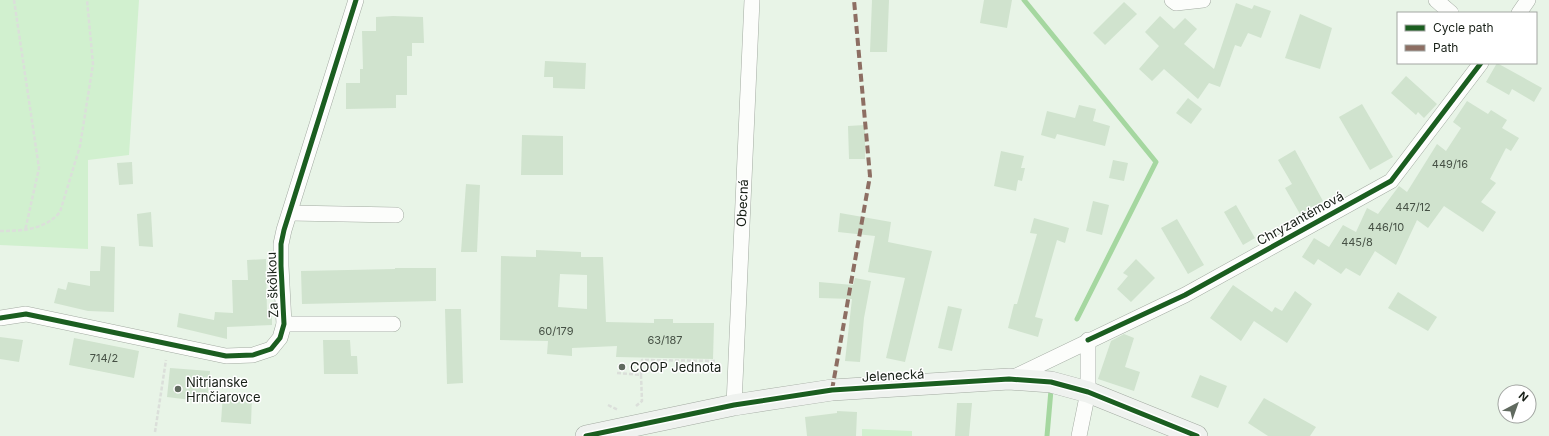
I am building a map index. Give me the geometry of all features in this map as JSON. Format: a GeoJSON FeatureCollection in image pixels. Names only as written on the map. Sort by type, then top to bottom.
{"type":"FeatureCollection","features":[{"type":"Feature","properties":{"kind":"street","name":"Za škôlkou"},"geometry":{"type":"LineString","coordinates":[[0,318],[26,314],[226,356],[253,355],[271,348],[280,338],[284,324],[281,244],[356,0]]}},
{"type":"Feature","properties":{"kind":"street","name":"Obecná"},"geometry":{"type":"LineString","coordinates":[[734,405],[752,0]]}},
{"type":"Feature","properties":{"kind":"street"},"geometry":{"type":"LineString","coordinates":[[1172,0],[1176,3],[1203,0]]}},
{"type":"Feature","properties":{"kind":"street"},"geometry":{"type":"LineString","coordinates":[[1436,0],[1450,12]]}},
{"type":"Feature","properties":{"kind":"street"},"geometry":{"type":"LineString","coordinates":[[1520,12],[1528,0]]}},
{"type":"Feature","properties":{"kind":"street","name":"Chryzantémová"},"geometry":{"type":"LineString","coordinates":[[1009,380],[1088,340],[1185,295],[1391,181],[1480,64]]}},
{"type":"Feature","properties":{"kind":"street"},"geometry":{"type":"LineString","coordinates":[[290,213],[396,215]]}},
{"type":"Feature","properties":{"kind":"street","name":"Za škôlkou"},"geometry":{"type":"LineString","coordinates":[[284,324],[393,324]]}},
{"type":"Feature","properties":{"kind":"street"},"geometry":{"type":"LineString","coordinates":[[1079,436],[1088,392],[1088,340]]}},
{"type":"Feature","properties":{"kind":"street","name":"Jelenecká"},"geometry":{"type":"LineString","coordinates":[[586,436],[734,405],[832,390],[1009,380],[1051,382],[1088,392],[1197,436]]}},
{"type":"Feature","properties":{"kind":"path"},"geometry":{"type":"LineString","coordinates":[[14,0],[40,168],[25,231]]}},
{"type":"Feature","properties":{"kind":"path"},"geometry":{"type":"LineString","coordinates":[[0,231],[25,231],[54,219],[60,212],[80,146],[93,64],[87,0]]}},
{"type":"Feature","properties":{"kind":"path"},"geometry":{"type":"LineString","coordinates":[[155,432],[169,345]]}},
{"type":"Feature","properties":{"kind":"path"},"geometry":{"type":"LineString","coordinates":[[642,401],[642,360],[716,361]]}},
{"type":"Feature","properties":{"kind":"path"},"geometry":{"type":"LineString","coordinates":[[617,373],[641,375]]}},
{"type":"Feature","properties":{"kind":"green space"},"geometry":{"type":"Polygon","coordinates":[[[0,0],[139,0],[129,155],[88,160],[88,249],[0,245],[0,0]]]}},
{"type":"Feature","properties":{"kind":"green space"},"geometry":{"type":"Polygon","coordinates":[[[862,429],[912,431],[912,436],[862,436],[862,429]]]}},
{"type":"Feature","properties":{"kind":"building"},"geometry":{"type":"Polygon","coordinates":[[[872,0],[889,0],[887,52],[870,52],[872,0]]]}},
{"type":"Feature","properties":{"kind":"building"},"geometry":{"type":"Polygon","coordinates":[[[984,0],[1012,0],[1007,28],[980,23],[984,0]]]}},
{"type":"Feature","properties":{"kind":"building"},"geometry":{"type":"Polygon","coordinates":[[[1124,2],[1137,14],[1105,45],[1093,33],[1124,2]]]}},
{"type":"Feature","properties":{"kind":"building"},"geometry":{"type":"Polygon","coordinates":[[[1236,3],[1252,9],[1254,5],[1271,11],[1261,38],[1248,33],[1241,47],[1235,45],[1220,87],[1209,83],[1198,99],[1164,69],[1152,81],[1139,69],[1159,46],[1145,32],[1160,16],[1174,29],[1185,18],[1197,29],[1184,44],[1214,69],[1236,3]]]}},
{"type":"Feature","properties":{"kind":"building"},"geometry":{"type":"Polygon","coordinates":[[[1300,14],[1332,28],[1320,69],[1285,58],[1300,14]]]}},
{"type":"Feature","properties":{"kind":"building"},"geometry":{"type":"Polygon","coordinates":[[[376,17],[423,17],[424,43],[412,43],[412,56],[407,56],[407,95],[396,95],[396,108],[346,109],[346,83],[360,83],[360,69],[363,69],[362,31],[376,31],[376,17]]]}},
{"type":"Feature","properties":{"kind":"building"},"geometry":{"type":"Polygon","coordinates":[[[545,61],[586,63],[585,89],[553,88],[553,77],[544,77],[545,61]]]}},
{"type":"Feature","properties":{"kind":"building"},"geometry":{"type":"Polygon","coordinates":[[[1496,64],[1499,64],[1542,88],[1534,102],[1512,89],[1509,95],[1486,82],[1496,64]]]}},
{"type":"Feature","properties":{"kind":"building"},"geometry":{"type":"Polygon","coordinates":[[[1406,76],[1437,104],[1424,118],[1418,112],[1416,115],[1391,93],[1406,76]]]}},
{"type":"Feature","properties":{"kind":"building"},"geometry":{"type":"Polygon","coordinates":[[[1188,98],[1202,109],[1191,124],[1176,113],[1188,98]]]}},
{"type":"Feature","properties":{"kind":"building"},"geometry":{"type":"Polygon","coordinates":[[[1467,101],[1488,114],[1491,110],[1507,120],[1502,128],[1519,138],[1511,151],[1506,148],[1490,179],[1496,183],[1481,202],[1496,212],[1483,232],[1444,206],[1428,228],[1417,220],[1396,265],[1375,251],[1360,276],[1346,268],[1341,274],[1318,259],[1314,265],[1302,257],[1314,238],[1329,247],[1343,225],[1356,232],[1367,208],[1378,214],[1399,186],[1407,192],[1437,144],[1446,151],[1461,128],[1453,122],[1467,101]]]}},
{"type":"Feature","properties":{"kind":"building"},"geometry":{"type":"Polygon","coordinates":[[[1362,104],[1393,157],[1370,170],[1339,117],[1362,104]]]}},
{"type":"Feature","properties":{"kind":"building"},"geometry":{"type":"Polygon","coordinates":[[[1079,105],[1096,109],[1093,121],[1110,126],[1105,146],[1057,134],[1055,139],[1041,135],[1047,111],[1075,118],[1079,105]]]}},
{"type":"Feature","properties":{"kind":"building"},"geometry":{"type":"Polygon","coordinates":[[[865,125],[865,159],[849,159],[848,126],[865,125]]]}},
{"type":"Feature","properties":{"kind":"building"},"geometry":{"type":"Polygon","coordinates":[[[522,135],[563,136],[563,175],[521,175],[522,135]]]}},
{"type":"Feature","properties":{"kind":"building"},"geometry":{"type":"Polygon","coordinates":[[[1295,150],[1323,201],[1300,214],[1285,188],[1292,184],[1278,160],[1295,150]]]}},
{"type":"Feature","properties":{"kind":"building"},"geometry":{"type":"Polygon","coordinates":[[[1001,151],[1024,156],[1021,168],[1025,168],[1022,181],[1018,180],[1016,191],[994,186],[1001,151]]]}},
{"type":"Feature","properties":{"kind":"building"},"geometry":{"type":"Polygon","coordinates":[[[1113,160],[1128,163],[1124,181],[1109,178],[1113,160]]]}},
{"type":"Feature","properties":{"kind":"building"},"geometry":{"type":"Polygon","coordinates":[[[132,162],[133,184],[119,185],[117,163],[132,162]]]}},
{"type":"Feature","properties":{"kind":"building"},"geometry":{"type":"Polygon","coordinates":[[[466,184],[480,185],[477,252],[461,252],[466,184]]]}},
{"type":"Feature","properties":{"kind":"building"},"geometry":{"type":"Polygon","coordinates":[[[1093,201],[1109,205],[1102,235],[1086,231],[1093,201]]]}},
{"type":"Feature","properties":{"kind":"building"},"geometry":{"type":"Polygon","coordinates":[[[1236,205],[1255,238],[1243,245],[1224,212],[1236,205]]]}},
{"type":"Feature","properties":{"kind":"building"},"geometry":{"type":"Polygon","coordinates":[[[151,212],[153,247],[139,246],[137,214],[151,212]]]}},
{"type":"Feature","properties":{"kind":"building"},"geometry":{"type":"Polygon","coordinates":[[[840,213],[891,222],[888,242],[932,251],[905,362],[886,358],[905,278],[868,272],[875,236],[838,232],[840,213]]]}},
{"type":"Feature","properties":{"kind":"building"},"geometry":{"type":"Polygon","coordinates":[[[1034,218],[1069,228],[1065,243],[1057,240],[1035,317],[1043,319],[1038,337],[1008,328],[1014,304],[1017,304],[1037,234],[1030,233],[1034,218]]]}},
{"type":"Feature","properties":{"kind":"building"},"geometry":{"type":"Polygon","coordinates":[[[1177,219],[1204,265],[1188,274],[1161,228],[1177,219]]]}},
{"type":"Feature","properties":{"kind":"building"},"geometry":{"type":"Polygon","coordinates":[[[101,246],[115,247],[114,312],[88,311],[54,303],[58,288],[66,290],[68,282],[90,286],[90,271],[100,271],[101,246]]]}},
{"type":"Feature","properties":{"kind":"building"},"geometry":{"type":"Polygon","coordinates":[[[536,250],[581,252],[581,257],[603,257],[606,322],[654,323],[654,319],[673,319],[673,323],[714,323],[713,359],[616,357],[617,346],[572,348],[572,356],[547,354],[548,341],[500,340],[501,256],[536,257],[536,250]],[[560,274],[558,307],[587,309],[587,275],[560,274]]]}},
{"type":"Feature","properties":{"kind":"building"},"geometry":{"type":"Polygon","coordinates":[[[266,259],[267,315],[272,316],[272,325],[227,327],[227,339],[177,327],[179,313],[214,320],[215,312],[233,313],[232,280],[248,280],[247,260],[266,259]]]}},
{"type":"Feature","properties":{"kind":"building"},"geometry":{"type":"Polygon","coordinates":[[[1136,259],[1155,278],[1131,302],[1117,289],[1128,276],[1123,273],[1136,259]]]}},
{"type":"Feature","properties":{"kind":"building"},"geometry":{"type":"Polygon","coordinates":[[[436,268],[436,301],[302,304],[301,271],[436,268]]]}},
{"type":"Feature","properties":{"kind":"building"},"geometry":{"type":"Polygon","coordinates":[[[855,278],[871,281],[864,318],[860,362],[845,361],[852,299],[819,298],[819,282],[853,285],[855,278]]]}},
{"type":"Feature","properties":{"kind":"building"},"geometry":{"type":"Polygon","coordinates":[[[1233,285],[1272,312],[1275,307],[1282,311],[1295,291],[1312,304],[1287,343],[1254,321],[1241,341],[1210,318],[1233,285]]]}},
{"type":"Feature","properties":{"kind":"building"},"geometry":{"type":"Polygon","coordinates":[[[1398,292],[1437,317],[1428,331],[1388,308],[1398,292]]]}},
{"type":"Feature","properties":{"kind":"building"},"geometry":{"type":"Polygon","coordinates":[[[948,306],[962,309],[952,351],[938,348],[948,306]]]}},
{"type":"Feature","properties":{"kind":"building"},"geometry":{"type":"Polygon","coordinates":[[[445,309],[461,309],[463,383],[447,384],[445,309]]]}},
{"type":"Feature","properties":{"kind":"building"},"geometry":{"type":"Polygon","coordinates":[[[1124,334],[1134,338],[1125,367],[1140,372],[1134,391],[1098,379],[1111,341],[1124,334]]]}},
{"type":"Feature","properties":{"kind":"building"},"geometry":{"type":"Polygon","coordinates":[[[0,337],[23,340],[19,362],[0,359],[0,337]]]}},
{"type":"Feature","properties":{"kind":"building"},"geometry":{"type":"Polygon","coordinates":[[[74,338],[139,351],[134,378],[69,365],[74,338]]]}},
{"type":"Feature","properties":{"kind":"building"},"geometry":{"type":"Polygon","coordinates":[[[323,340],[350,340],[351,356],[357,356],[358,374],[324,374],[323,340]]]}},
{"type":"Feature","properties":{"kind":"building"},"geometry":{"type":"Polygon","coordinates":[[[170,368],[210,371],[207,402],[167,397],[170,368]]]}},
{"type":"Feature","properties":{"kind":"building"},"geometry":{"type":"Polygon","coordinates":[[[1200,375],[1227,386],[1218,408],[1191,397],[1200,375]]]}},
{"type":"Feature","properties":{"kind":"building"},"geometry":{"type":"Polygon","coordinates":[[[223,393],[252,395],[251,424],[221,422],[223,393]]]}},
{"type":"Feature","properties":{"kind":"building"},"geometry":{"type":"Polygon","coordinates":[[[1264,398],[1316,427],[1310,436],[1268,436],[1248,423],[1264,398]]]}},
{"type":"Feature","properties":{"kind":"building"},"geometry":{"type":"Polygon","coordinates":[[[957,403],[972,403],[969,436],[955,436],[957,403]]]}},
{"type":"Feature","properties":{"kind":"building"},"geometry":{"type":"Polygon","coordinates":[[[837,411],[857,412],[856,436],[807,436],[805,417],[837,413],[837,411]]]}},
{"type":"Feature","properties":{"kind":"waterway"},"geometry":{"type":"LineString","coordinates":[[1024,0],[1156,162],[1077,319]]}},
{"type":"Feature","properties":{"kind":"waterway"},"geometry":{"type":"LineString","coordinates":[[1047,436],[1051,390]]}},
{"type":"Feature","properties":{"kind":"marked path"},"geometry":{"type":"LineString","coordinates":[[832,390],[870,176],[854,0]]}},
{"type":"Feature","properties":{"kind":"cycle path"},"geometry":{"type":"LineString","coordinates":[[0,318],[26,314],[226,356],[253,355],[271,349],[280,338],[284,324],[281,266],[281,244],[284,230],[356,0]]}},
{"type":"Feature","properties":{"kind":"cycle path"},"geometry":{"type":"LineString","coordinates":[[1088,340],[1185,295],[1391,181],[1480,64]]}},
{"type":"Feature","properties":{"kind":"cycle path"},"geometry":{"type":"LineString","coordinates":[[586,436],[734,405],[832,390],[1009,379],[1051,382],[1088,392],[1197,436]]}},
{"type":"Feature","properties":{"kind":"place","name":"COOP Jednota"},"geometry":{"type":"Point","coordinates":[622,367]}},
{"type":"Feature","properties":{"kind":"place","name":"Nitrianske Hrnčiarovce"},"geometry":{"type":"Point","coordinates":[178,389]}}]}
